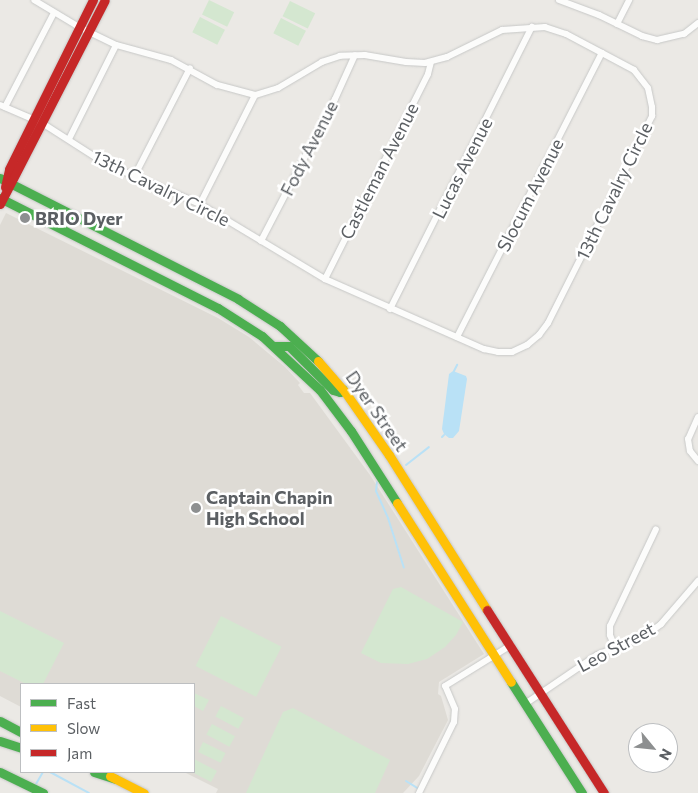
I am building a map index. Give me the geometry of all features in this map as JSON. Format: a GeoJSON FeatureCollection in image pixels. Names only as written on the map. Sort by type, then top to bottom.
{"type":"FeatureCollection","features":[{"type":"Feature","properties":{"kind":"main road"},"geometry":{"type":"LineString","coordinates":[[38,121],[79,27],[93,0]]}},
{"type":"Feature","properties":{"kind":"main road"},"geometry":{"type":"LineString","coordinates":[[2,198],[5,181],[105,0]]}},
{"type":"Feature","properties":{"kind":"main road","name":"Dyer Street"},"geometry":{"type":"LineString","coordinates":[[5,181],[245,303],[299,342],[343,389],[388,455],[604,793]]}},
{"type":"Feature","properties":{"kind":"main road","name":"Dyer Street"},"geometry":{"type":"LineString","coordinates":[[2,198],[218,308],[274,346],[300,369],[338,412],[496,655],[582,793]]}},
{"type":"Feature","properties":{"kind":"main road"},"geometry":{"type":"LineString","coordinates":[[274,346],[289,346],[333,390],[340,392],[343,389]]}},
{"type":"Feature","properties":{"kind":"main road"},"geometry":{"type":"LineString","coordinates":[[451,586],[465,576]]}},
{"type":"Feature","properties":{"kind":"main road"},"geometry":{"type":"LineString","coordinates":[[0,721],[20,731]]}},
{"type":"Feature","properties":{"kind":"main road"},"geometry":{"type":"LineString","coordinates":[[0,741],[20,748]]}},
{"type":"Feature","properties":{"kind":"main road"},"geometry":{"type":"LineString","coordinates":[[0,772],[43,793]]}},
{"type":"Feature","properties":{"kind":"main road"},"geometry":{"type":"LineString","coordinates":[[97,773],[115,779]]}},
{"type":"Feature","properties":{"kind":"main road"},"geometry":{"type":"LineString","coordinates":[[103,773],[144,793]]}},
{"type":"Feature","properties":{"kind":"street"},"geometry":{"type":"LineString","coordinates":[[34,0],[79,27],[116,45],[171,60],[190,68],[217,85],[255,95],[200,204]]}},
{"type":"Feature","properties":{"kind":"street"},"geometry":{"type":"LineString","coordinates":[[559,0],[642,36],[657,40],[684,34],[698,23]]}},
{"type":"Feature","properties":{"kind":"street"},"geometry":{"type":"LineString","coordinates":[[617,24],[629,0]]}},
{"type":"Feature","properties":{"kind":"street"},"geometry":{"type":"LineString","coordinates":[[3,106],[54,13]]}},
{"type":"Feature","properties":{"kind":"street","name":"Lucas Avenue"},"geometry":{"type":"LineString","coordinates":[[390,309],[532,27]]}},
{"type":"Feature","properties":{"kind":"street","name":"13th Cavalry Circle"},"geometry":{"type":"LineString","coordinates":[[3,106],[38,121],[69,139],[90,155],[200,204],[325,279],[484,349],[512,352],[540,335],[649,124],[652,107],[648,88],[638,73],[627,64],[566,34],[545,27],[502,30],[447,57],[431,62],[406,62],[365,54],[340,56],[322,62],[278,88],[255,95]]}},
{"type":"Feature","properties":{"kind":"street"},"geometry":{"type":"LineString","coordinates":[[69,139],[116,45]]}},
{"type":"Feature","properties":{"kind":"street","name":"Slocum Avenue"},"geometry":{"type":"LineString","coordinates":[[457,338],[602,53]]}},
{"type":"Feature","properties":{"kind":"street","name":"Fody Avenue"},"geometry":{"type":"LineString","coordinates":[[261,241],[335,99],[355,55]]}},
{"type":"Feature","properties":{"kind":"street","name":"Castleman Avenue"},"geometry":{"type":"LineString","coordinates":[[325,279],[428,74],[431,62]]}},
{"type":"Feature","properties":{"kind":"street"},"geometry":{"type":"LineString","coordinates":[[135,175],[190,68]]}},
{"type":"Feature","properties":{"kind":"street"},"geometry":{"type":"LineString","coordinates":[[698,416],[688,439],[690,451],[698,461]]}},
{"type":"Feature","properties":{"kind":"street"},"geometry":{"type":"LineString","coordinates":[[615,648],[610,635],[610,626],[656,529]]}},
{"type":"Feature","properties":{"kind":"street","name":"Leo Street"},"geometry":{"type":"LineString","coordinates":[[525,704],[597,655],[633,642],[661,624],[698,580]]}},
{"type":"Feature","properties":{"kind":"street"},"geometry":{"type":"LineString","coordinates":[[419,793],[454,722],[455,709],[445,686],[511,645]]}},
{"type":"Feature","properties":{"kind":"shaded area","name":"Captain Chapin High School"},"geometry":{"type":"Polygon","coordinates":[[[6,213],[218,318],[249,337],[285,367],[300,383],[298,385],[304,393],[310,393],[370,475],[484,654],[439,682],[438,694],[441,696],[448,720],[419,776],[403,793],[216,793],[218,789],[186,773],[195,773],[195,683],[20,683],[20,706],[0,696],[0,225],[6,213]]]}},
{"type":"Feature","properties":{"kind":"green space"},"geometry":{"type":"Polygon","coordinates":[[[209,0],[234,12],[227,27],[202,14],[209,0]]]}},
{"type":"Feature","properties":{"kind":"green space"},"geometry":{"type":"Polygon","coordinates":[[[290,1],[315,13],[308,29],[283,16],[290,1]]]}},
{"type":"Feature","properties":{"kind":"green space"},"geometry":{"type":"Polygon","coordinates":[[[200,17],[225,30],[217,45],[192,32],[200,17]]]}},
{"type":"Feature","properties":{"kind":"green space"},"geometry":{"type":"Polygon","coordinates":[[[281,18],[306,31],[298,46],[273,33],[281,18]]]}},
{"type":"Feature","properties":{"kind":"green space"},"geometry":{"type":"Polygon","coordinates":[[[401,587],[463,622],[456,635],[445,647],[427,659],[408,664],[381,663],[361,653],[393,589],[401,587]]]}},
{"type":"Feature","properties":{"kind":"green space"},"geometry":{"type":"Polygon","coordinates":[[[0,611],[64,643],[44,683],[24,683],[0,671],[0,611]]]}},
{"type":"Feature","properties":{"kind":"green space"},"geometry":{"type":"Polygon","coordinates":[[[221,616],[282,647],[256,697],[196,666],[221,616]]]}},
{"type":"Feature","properties":{"kind":"green space"},"geometry":{"type":"Polygon","coordinates":[[[195,693],[209,700],[203,711],[195,707],[195,693]]]}},
{"type":"Feature","properties":{"kind":"green space"},"geometry":{"type":"Polygon","coordinates":[[[221,706],[244,718],[238,729],[215,717],[221,706]]]}},
{"type":"Feature","properties":{"kind":"green space"},"geometry":{"type":"Polygon","coordinates":[[[293,708],[390,760],[375,793],[246,793],[283,712],[293,708]]]}},
{"type":"Feature","properties":{"kind":"green space"},"geometry":{"type":"Polygon","coordinates":[[[212,724],[235,736],[229,747],[206,735],[212,724]]]}},
{"type":"Feature","properties":{"kind":"green space"},"geometry":{"type":"Polygon","coordinates":[[[203,742],[225,753],[221,763],[198,752],[203,742]]]}},
{"type":"Feature","properties":{"kind":"green space"},"geometry":{"type":"Polygon","coordinates":[[[195,760],[217,771],[211,782],[194,773],[195,760]]]}},
{"type":"Feature","properties":{"kind":"water"},"geometry":{"type":"Polygon","coordinates":[[[453,371],[466,376],[467,379],[459,431],[453,438],[449,438],[442,429],[449,374],[453,371]]]}},
{"type":"Feature","properties":{"kind":"waterway"},"geometry":{"type":"LineString","coordinates":[[454,371],[457,365]]}},
{"type":"Feature","properties":{"kind":"waterway"},"geometry":{"type":"LineString","coordinates":[[406,465],[429,447]]}},
{"type":"Feature","properties":{"kind":"waterway"},"geometry":{"type":"LineString","coordinates":[[377,482],[376,491],[388,518],[404,568]]}},
{"type":"Feature","properties":{"kind":"waterway"},"geometry":{"type":"LineString","coordinates":[[36,784],[42,773]]}},
{"type":"Feature","properties":{"kind":"waterway"},"geometry":{"type":"LineString","coordinates":[[52,773],[89,793]]}},
{"type":"Feature","properties":{"kind":"waterway"},"geometry":{"type":"LineString","coordinates":[[406,781],[419,789]]}},
{"type":"Feature","properties":{"kind":"traffic: fast"},"geometry":{"type":"LineString","coordinates":[[0,178],[238,299],[280,326],[318,361]]}},
{"type":"Feature","properties":{"kind":"traffic: fast"},"geometry":{"type":"LineString","coordinates":[[0,198],[218,308],[262,336],[320,390],[351,431],[397,503]]}},
{"type":"Feature","properties":{"kind":"traffic: fast"},"geometry":{"type":"LineString","coordinates":[[274,346],[289,346],[333,390],[340,392],[343,389]]}},
{"type":"Feature","properties":{"kind":"traffic: fast"},"geometry":{"type":"LineString","coordinates":[[511,682],[582,793]]}},
{"type":"Feature","properties":{"kind":"traffic: fast"},"geometry":{"type":"LineString","coordinates":[[0,721],[20,731]]}},
{"type":"Feature","properties":{"kind":"traffic: fast"},"geometry":{"type":"LineString","coordinates":[[0,741],[20,748]]}},
{"type":"Feature","properties":{"kind":"traffic: fast"},"geometry":{"type":"LineString","coordinates":[[0,772],[43,793]]}},
{"type":"Feature","properties":{"kind":"traffic: fast"},"geometry":{"type":"LineString","coordinates":[[97,773],[115,779]]}},
{"type":"Feature","properties":{"kind":"traffic: slow"},"geometry":{"type":"LineString","coordinates":[[318,361],[345,392],[389,455],[487,610]]}},
{"type":"Feature","properties":{"kind":"traffic: slow"},"geometry":{"type":"LineString","coordinates":[[397,503],[511,682]]}},
{"type":"Feature","properties":{"kind":"traffic: slow"},"geometry":{"type":"LineString","coordinates":[[110,776],[144,793]]}},
{"type":"Feature","properties":{"kind":"traffic: jam"},"geometry":{"type":"LineString","coordinates":[[5,187],[9,169],[93,0]]}},
{"type":"Feature","properties":{"kind":"traffic: jam"},"geometry":{"type":"LineString","coordinates":[[0,204],[105,0]]}},
{"type":"Feature","properties":{"kind":"traffic: jam"},"geometry":{"type":"LineString","coordinates":[[487,610],[604,793]]}},
{"type":"Feature","properties":{"kind":"place","name":"BRIO Dyer"},"geometry":{"type":"Point","coordinates":[25,218]}},
{"type":"Feature","properties":{"kind":"place","name":"Captain Chapin High School"},"geometry":{"type":"Point","coordinates":[196,508]}}]}
